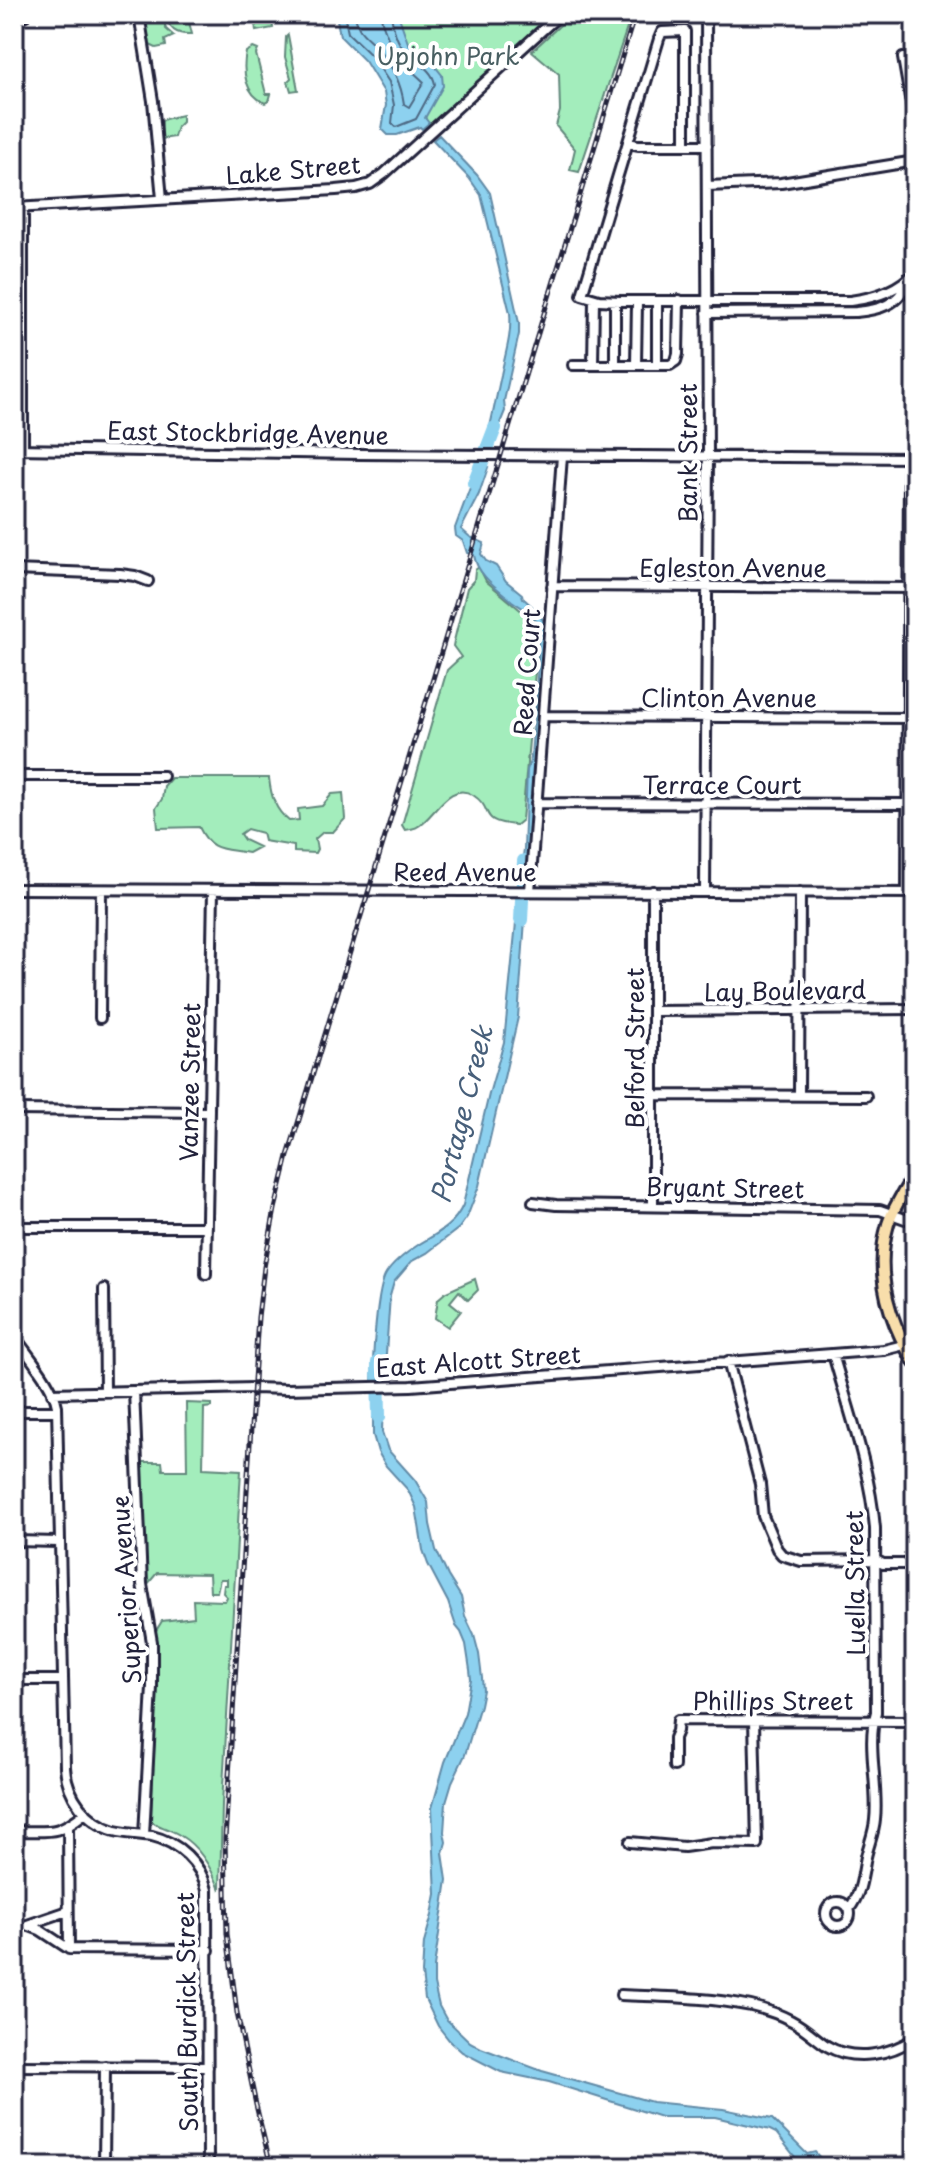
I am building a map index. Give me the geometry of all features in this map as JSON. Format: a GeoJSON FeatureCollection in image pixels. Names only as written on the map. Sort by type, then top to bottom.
{"type":"FeatureCollection","features":[{"type":"Feature","properties":{"kind":"main road"},"geometry":{"type":"LineString","coordinates":[[915,1173],[892,1214],[885,1237],[882,1270],[887,1301],[904,1345],[915,1363]]}},
{"type":"Feature","properties":{"kind":"street"},"geometry":{"type":"LineString","coordinates":[[14,21],[27,14]]}},
{"type":"Feature","properties":{"kind":"street"},"geometry":{"type":"LineString","coordinates":[[139,14],[154,109],[162,199]]}},
{"type":"Feature","properties":{"kind":"street","name":"Lake Street"},"geometry":{"type":"LineString","coordinates":[[18,208],[356,188],[370,184],[560,14]]}},
{"type":"Feature","properties":{"kind":"street","name":"Bank Street"},"geometry":{"type":"LineString","coordinates":[[705,892],[708,456],[706,14]]}},
{"type":"Feature","properties":{"kind":"street"},"geometry":{"type":"LineString","coordinates":[[685,145],[685,31],[662,32],[582,295],[594,299],[637,302],[850,301],[874,297],[907,281]]}},
{"type":"Feature","properties":{"kind":"street"},"geometry":{"type":"LineString","coordinates":[[903,58],[912,92],[915,127]]}},
{"type":"Feature","properties":{"kind":"street"},"geometry":{"type":"LineString","coordinates":[[628,143],[707,145]]}},
{"type":"Feature","properties":{"kind":"street"},"geometry":{"type":"LineString","coordinates":[[707,186],[781,183],[915,161]]}},
{"type":"Feature","properties":{"kind":"street"},"geometry":{"type":"LineString","coordinates":[[18,208],[18,449]]}},
{"type":"Feature","properties":{"kind":"street"},"geometry":{"type":"LineString","coordinates":[[707,313],[874,310],[900,296],[915,272]]}},
{"type":"Feature","properties":{"kind":"street"},"geometry":{"type":"LineString","coordinates":[[593,365],[594,299]]}},
{"type":"Feature","properties":{"kind":"street"},"geometry":{"type":"LineString","coordinates":[[573,365],[670,365],[676,361],[678,354],[679,300]]}},
{"type":"Feature","properties":{"kind":"street"},"geometry":{"type":"LineString","coordinates":[[615,301],[615,365]]}},
{"type":"Feature","properties":{"kind":"street"},"geometry":{"type":"LineString","coordinates":[[657,301],[657,365]]}},
{"type":"Feature","properties":{"kind":"street"},"geometry":{"type":"LineString","coordinates":[[636,365],[637,302]]}},
{"type":"Feature","properties":{"kind":"street","name":"East Stockbridge Avenue"},"geometry":{"type":"LineString","coordinates":[[18,449],[912,458]]}},
{"type":"Feature","properties":{"kind":"street","name":"Reed Court"},"geometry":{"type":"LineString","coordinates":[[525,891],[536,803],[562,456]]}},
{"type":"Feature","properties":{"kind":"street"},"geometry":{"type":"LineString","coordinates":[[911,893],[907,804],[911,718],[912,458]]}},
{"type":"Feature","properties":{"kind":"street"},"geometry":{"type":"LineString","coordinates":[[14,570],[120,574],[148,581]]}},
{"type":"Feature","properties":{"kind":"street","name":"Egleston Avenue"},"geometry":{"type":"LineString","coordinates":[[552,586],[912,588]]}},
{"type":"Feature","properties":{"kind":"street","name":"Clinton Avenue"},"geometry":{"type":"LineString","coordinates":[[543,716],[911,718]]}},
{"type":"Feature","properties":{"kind":"street"},"geometry":{"type":"LineString","coordinates":[[14,776],[163,776]]}},
{"type":"Feature","properties":{"kind":"street","name":"Terrace Court"},"geometry":{"type":"LineString","coordinates":[[536,803],[907,804]]}},
{"type":"Feature","properties":{"kind":"street","name":"Reed Avenue"},"geometry":{"type":"LineString","coordinates":[[14,889],[911,893]]}},
{"type":"Feature","properties":{"kind":"street"},"geometry":{"type":"LineString","coordinates":[[100,1018],[101,890]]}},
{"type":"Feature","properties":{"kind":"street","name":"Vanzee Street"},"geometry":{"type":"LineString","coordinates":[[206,1274],[213,890]]}},
{"type":"Feature","properties":{"kind":"street","name":"Belford Street"},"geometry":{"type":"LineString","coordinates":[[653,891],[653,1206]]}},
{"type":"Feature","properties":{"kind":"street"},"geometry":{"type":"LineString","coordinates":[[799,1095],[800,892]]}},
{"type":"Feature","properties":{"kind":"street","name":"Lay Boulevard"},"geometry":{"type":"LineString","coordinates":[[655,1011],[915,1009]]}},
{"type":"Feature","properties":{"kind":"street"},"geometry":{"type":"LineString","coordinates":[[654,1095],[866,1096]]}},
{"type":"Feature","properties":{"kind":"street"},"geometry":{"type":"LineString","coordinates":[[14,1110],[208,1112]]}},
{"type":"Feature","properties":{"kind":"street","name":"Bryant Street"},"geometry":{"type":"LineString","coordinates":[[533,1202],[556,1205],[880,1210],[905,1219],[915,1219]]}},
{"type":"Feature","properties":{"kind":"street"},"geometry":{"type":"LineString","coordinates":[[14,1227],[206,1227]]}},
{"type":"Feature","properties":{"kind":"street"},"geometry":{"type":"LineString","coordinates":[[104,1289],[105,1391]]}},
{"type":"Feature","properties":{"kind":"street"},"geometry":{"type":"LineString","coordinates":[[14,1335],[52,1393],[57,1411],[66,1778],[76,1802],[85,1813],[108,1828],[144,1835]]}},
{"type":"Feature","properties":{"kind":"street","name":"East Alcott Street"},"geometry":{"type":"LineString","coordinates":[[52,1393],[372,1388],[884,1350],[904,1345]]}},
{"type":"Feature","properties":{"kind":"street","name":"Luella Street"},"geometry":{"type":"LineString","coordinates":[[833,1354],[872,1500],[876,1560],[875,1819],[860,1887],[849,1909]]}},
{"type":"Feature","properties":{"kind":"street"},"geometry":{"type":"LineString","coordinates":[[728,1361],[760,1484],[763,1516],[782,1555],[801,1561],[876,1560],[883,1564],[915,1564]]}},
{"type":"Feature","properties":{"kind":"street","name":"Superior Avenue"},"geometry":{"type":"LineString","coordinates":[[134,1391],[142,1584],[152,1642],[144,1835]]}},
{"type":"Feature","properties":{"kind":"street"},"geometry":{"type":"LineString","coordinates":[[14,1411],[57,1411]]}},
{"type":"Feature","properties":{"kind":"street"},"geometry":{"type":"LineString","coordinates":[[14,1541],[59,1542]]}},
{"type":"Feature","properties":{"kind":"street"},"geometry":{"type":"LineString","coordinates":[[14,1680],[62,1680]]}},
{"type":"Feature","properties":{"kind":"street","name":"Phillips Street"},"geometry":{"type":"LineString","coordinates":[[674,1766],[674,1738],[678,1720],[915,1721]]}},
{"type":"Feature","properties":{"kind":"street"},"geometry":{"type":"LineString","coordinates":[[630,1842],[684,1847],[712,1843],[757,1844],[754,1720]]}},
{"type":"Feature","properties":{"kind":"street"},"geometry":{"type":"LineString","coordinates":[[14,1831],[56,1831],[68,1827],[85,1813]]}},
{"type":"Feature","properties":{"kind":"street"},"geometry":{"type":"LineString","coordinates":[[68,1827],[69,1949]]}},
{"type":"Feature","properties":{"kind":"street","name":"South Burdick Street"},"geometry":{"type":"LineString","coordinates":[[144,1835],[172,1844],[192,1860],[207,1890],[208,2167]]}},
{"type":"Feature","properties":{"kind":"street"},"geometry":{"type":"LineString","coordinates":[[14,1930],[68,1911]]}},
{"type":"Feature","properties":{"kind":"street"},"geometry":{"type":"LineString","coordinates":[[27,1925],[69,1949],[209,1950]]}},
{"type":"Feature","properties":{"kind":"street"},"geometry":{"type":"LineString","coordinates":[[621,1995],[680,1997],[749,2006],[793,2021],[824,2044],[853,2055],[869,2055],[897,2048],[915,2038]]}},
{"type":"Feature","properties":{"kind":"street"},"geometry":{"type":"LineString","coordinates":[[14,2066],[208,2067]]}},
{"type":"Feature","properties":{"kind":"street"},"geometry":{"type":"LineString","coordinates":[[104,2167],[105,2066]]}},
{"type":"Feature","properties":{"kind":"green space"},"geometry":{"type":"Polygon","coordinates":[[[144,14],[162,14],[166,29],[174,36],[165,40],[166,46],[156,48],[150,45],[144,14]]]}},
{"type":"Feature","properties":{"kind":"green space"},"geometry":{"type":"Polygon","coordinates":[[[166,14],[187,14],[192,34],[174,30],[166,14]]]}},
{"type":"Feature","properties":{"kind":"green space"},"geometry":{"type":"Polygon","coordinates":[[[254,14],[271,14],[273,28],[256,31],[254,14]]]}},
{"type":"Feature","properties":{"kind":"green space","name":"Upjohn Park"},"geometry":{"type":"Polygon","coordinates":[[[384,14],[551,14],[432,125],[427,122],[384,14]]]}},
{"type":"Feature","properties":{"kind":"green space"},"geometry":{"type":"Polygon","coordinates":[[[571,15],[631,16],[579,172],[570,170],[575,149],[556,126],[560,111],[559,74],[532,51],[571,15]]]}},
{"type":"Feature","properties":{"kind":"green space"},"geometry":{"type":"Polygon","coordinates":[[[288,35],[298,90],[291,91],[285,57],[288,35]]]}},
{"type":"Feature","properties":{"kind":"green space"},"geometry":{"type":"Polygon","coordinates":[[[253,48],[258,50],[256,54],[266,94],[271,94],[265,103],[253,94],[246,82],[246,52],[253,48]]]}},
{"type":"Feature","properties":{"kind":"green space"},"geometry":{"type":"Polygon","coordinates":[[[182,115],[174,137],[161,139],[162,121],[182,115]]]}},
{"type":"Feature","properties":{"kind":"green space"},"geometry":{"type":"Polygon","coordinates":[[[479,567],[486,581],[537,624],[522,820],[516,825],[496,821],[480,800],[473,795],[457,792],[449,796],[424,822],[405,830],[402,825],[447,670],[461,657],[453,646],[454,641],[467,588],[479,567]]]}},
{"type":"Feature","properties":{"kind":"green space"},"geometry":{"type":"Polygon","coordinates":[[[171,778],[269,778],[274,802],[289,821],[299,820],[298,809],[322,806],[332,794],[343,793],[345,819],[333,832],[323,832],[315,839],[315,853],[294,852],[294,846],[264,841],[262,833],[247,829],[240,834],[244,840],[259,847],[248,853],[224,849],[208,841],[199,827],[158,828],[156,808],[162,799],[164,786],[171,778]]]}},
{"type":"Feature","properties":{"kind":"green space"},"geometry":{"type":"Polygon","coordinates":[[[475,1279],[478,1290],[468,1300],[459,1291],[450,1302],[461,1311],[448,1327],[435,1318],[438,1299],[475,1279]]]}},
{"type":"Feature","properties":{"kind":"green space"},"geometry":{"type":"Polygon","coordinates":[[[186,1403],[212,1404],[212,1407],[204,1408],[203,1468],[241,1470],[220,1890],[200,1853],[188,1841],[151,1822],[155,1727],[154,1634],[162,1621],[194,1617],[193,1600],[225,1601],[227,1597],[223,1593],[227,1579],[220,1579],[217,1592],[210,1592],[209,1574],[157,1573],[144,1585],[139,1462],[162,1462],[163,1470],[187,1470],[186,1403]]]}},
{"type":"Feature","properties":{"kind":"water"},"geometry":{"type":"Polygon","coordinates":[[[336,14],[398,14],[408,43],[442,75],[443,86],[425,118],[429,123],[422,129],[388,135],[382,129],[386,105],[384,92],[365,61],[340,36],[336,14]]]}},
{"type":"Feature","properties":{"kind":"water"},"geometry":{"type":"Polygon","coordinates":[[[439,135],[490,193],[519,323],[504,401],[505,411],[492,443],[486,443],[508,345],[510,313],[481,195],[433,140],[439,135]]]}},
{"type":"Feature","properties":{"kind":"water"},"geometry":{"type":"Polygon","coordinates":[[[478,466],[488,467],[479,494],[461,529],[484,543],[481,554],[486,561],[496,566],[545,624],[527,878],[520,878],[538,630],[531,614],[488,581],[474,555],[467,553],[463,541],[456,536],[455,528],[478,466]]]}},
{"type":"Feature","properties":{"kind":"water"},"geometry":{"type":"Polygon","coordinates":[[[518,903],[525,903],[526,906],[518,1017],[479,1186],[467,1217],[459,1228],[412,1261],[394,1282],[383,1379],[372,1379],[377,1309],[386,1274],[404,1255],[450,1224],[463,1205],[504,1042],[518,903]]]}},
{"type":"Feature","properties":{"kind":"water"},"geometry":{"type":"Polygon","coordinates":[[[373,1399],[383,1399],[382,1432],[388,1450],[415,1480],[428,1502],[436,1550],[461,1597],[479,1654],[482,1678],[480,1705],[446,1802],[443,1853],[447,1880],[434,1984],[439,2006],[446,2019],[481,2048],[542,2071],[652,2102],[723,2109],[772,2119],[807,2154],[815,2152],[828,2167],[803,2167],[776,2133],[770,2130],[715,2117],[661,2117],[549,2082],[501,2072],[462,2052],[438,2026],[425,1999],[422,1973],[424,1943],[436,1894],[432,1808],[445,1762],[465,1713],[471,1679],[466,1644],[423,1550],[416,1507],[408,1490],[378,1452],[373,1435],[373,1399]]]}},
{"type":"Feature","properties":{"kind":"waterway","name":"Portage Creek"},"geometry":{"type":"LineString","coordinates":[[474,483],[495,428]]}},
{"type":"Feature","properties":{"kind":"waterway","name":"Portage Creek"},"geometry":{"type":"LineString","coordinates":[[521,920],[524,861]]}},
{"type":"Feature","properties":{"kind":"waterway","name":"Portage Creek"},"geometry":{"type":"LineString","coordinates":[[378,1362],[379,1417]]}},
{"type":"Feature","properties":{"kind":"railway"},"geometry":{"type":"LineString","coordinates":[[271,2167],[237,2013],[227,1934],[225,1839],[258,1317],[264,1267],[288,1156],[635,14]]}}]}
